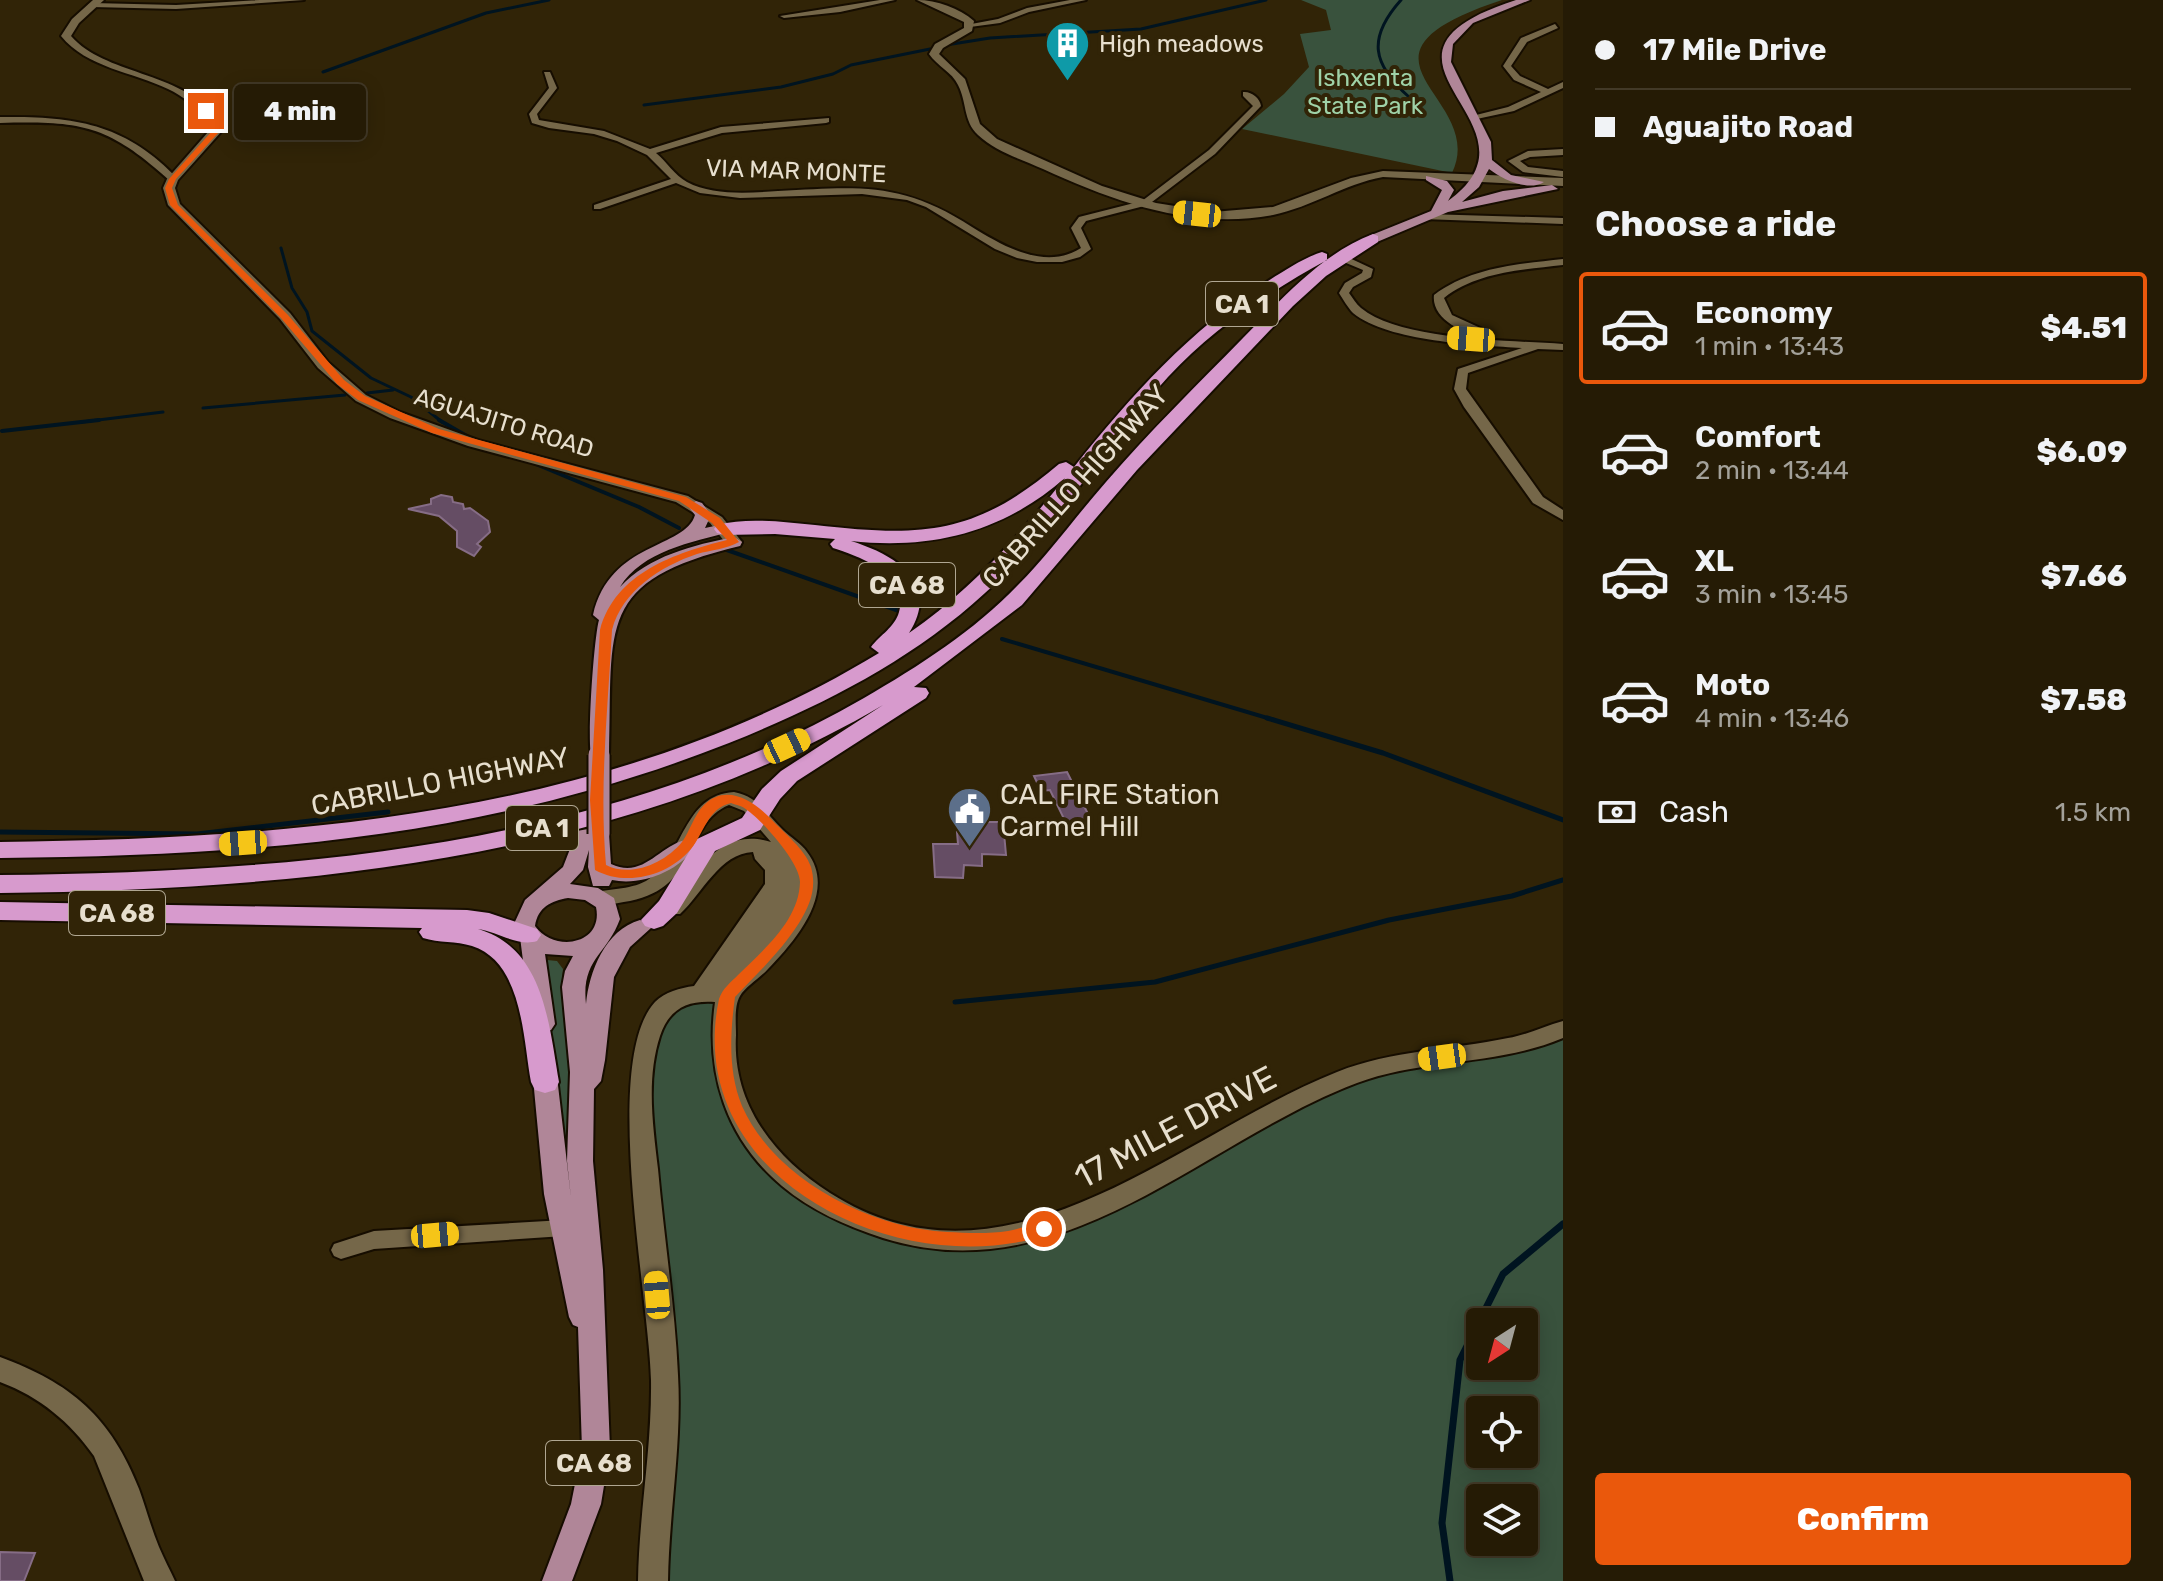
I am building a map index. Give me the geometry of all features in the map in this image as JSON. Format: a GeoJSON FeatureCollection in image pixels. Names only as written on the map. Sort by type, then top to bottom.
{"type":"FeatureCollection","features":[{"type":"Feature","properties":{"kind":"highway","name":"CABRILLO HIGHWAY"},"geometry":{"type":"LineString","coordinates":[[0,884],[186,880],[294,871],[475,843],[611,810],[730,769],[838,721],[947,656],[998,616],[1027,589],[1112,486],[1303,287],[1373,239]]}},
{"type":"Feature","properties":{"kind":"highway","name":"CABRILLO HIGHWAY"},"geometry":{"type":"LineString","coordinates":[[0,850],[243,843],[420,822],[522,801],[617,774],[707,744],[787,710],[869,667],[954,609],[1008,557],[1135,404],[1182,353],[1243,303],[1324,256],[1373,239]]}},
{"type":"Feature","properties":{"kind":"highway"},"geometry":{"type":"LineString","coordinates":[[729,535],[781,527],[895,537],[974,527],[1026,503],[1110,435]]}},
{"type":"Feature","properties":{"kind":"highway","name":"CA 68"},"geometry":{"type":"LineString","coordinates":[[729,535],[797,538],[845,545],[888,564],[910,591],[911,611],[900,631],[866,658],[787,710]]}},
{"type":"Feature","properties":{"kind":"highway"},"geometry":{"type":"LineString","coordinates":[[647,924],[668,907],[706,845],[748,826],[759,815],[771,794],[789,776],[929,686],[979,647],[1007,619],[1027,589]]}},
{"type":"Feature","properties":{"kind":"highway","name":"CA 68"},"geometry":{"type":"LineString","coordinates":[[0,911],[234,917]]}},
{"type":"Feature","properties":{"kind":"highway"},"geometry":{"type":"LineString","coordinates":[[234,917],[467,919],[489,922],[530,937]]}},
{"type":"Feature","properties":{"kind":"highway"},"geometry":{"type":"LineString","coordinates":[[234,917],[446,933],[472,937],[490,944],[505,956],[524,987],[545,1082]]}},
{"type":"Feature","properties":{"kind":"main road"},"geometry":{"type":"LineString","coordinates":[[1525,0],[1468,23],[1447,45],[1444,57],[1486,139],[1487,162],[1508,178],[1555,186]]}},
{"type":"Feature","properties":{"kind":"main road","name":"CABRILLO HIGHWAY"},"geometry":{"type":"LineString","coordinates":[[1373,239],[1455,202],[1477,182],[1487,162]]}},
{"type":"Feature","properties":{"kind":"main road"},"geometry":{"type":"LineString","coordinates":[[1424,176],[1441,182],[1448,190],[1431,215]]}},
{"type":"Feature","properties":{"kind":"main road"},"geometry":{"type":"LineString","coordinates":[[1431,215],[1503,195],[1555,186]]}},
{"type":"Feature","properties":{"kind":"main road"},"geometry":{"type":"LineString","coordinates":[[666,545],[701,524],[703,515],[696,506]]}},
{"type":"Feature","properties":{"kind":"main road","name":"CA 68"},"geometry":{"type":"LineString","coordinates":[[606,630],[602,609],[613,585],[635,563],[666,545],[729,535]]}},
{"type":"Feature","properties":{"kind":"main road","name":"CA 68"},"geometry":{"type":"LineString","coordinates":[[590,1340],[576,1292],[564,1228],[545,1082],[540,988],[530,937],[524,926],[525,916],[572,870],[591,835],[596,800],[606,630],[610,616],[621,599],[653,570],[729,535]]}},
{"type":"Feature","properties":{"kind":"main road","name":"CA 68"},"geometry":{"type":"LineString","coordinates":[[557,1581],[580,1525],[594,1470],[590,1270],[580,1161],[580,1046],[573,983],[595,941],[608,927],[610,918],[606,903],[598,897],[601,887],[599,867],[591,835]]}},
{"type":"Feature","properties":{"kind":"main road"},"geometry":{"type":"LineString","coordinates":[[599,867],[615,874],[641,873],[665,863],[685,847]]}},
{"type":"Feature","properties":{"kind":"main road"},"geometry":{"type":"LineString","coordinates":[[541,898],[568,891],[598,897]]}},
{"type":"Feature","properties":{"kind":"main road"},"geometry":{"type":"LineString","coordinates":[[582,1104],[594,1058],[596,1007],[601,978],[614,949],[647,924]]}},
{"type":"Feature","properties":{"kind":"main road"},"geometry":{"type":"LineString","coordinates":[[530,937],[544,946],[560,950],[595,941]]}},
{"type":"Feature","properties":{"kind":"street"},"geometry":{"type":"LineString","coordinates":[[0,120],[63,122],[106,131],[130,143],[173,179],[215,132],[216,122],[189,96],[72,44],[66,36],[75,21],[96,2],[176,7],[300,0]]}},
{"type":"Feature","properties":{"kind":"street"},"geometry":{"type":"LineString","coordinates":[[784,16],[891,0]]}},
{"type":"Feature","properties":{"kind":"street"},"geometry":{"type":"LineString","coordinates":[[922,0],[957,13],[970,25]]}},
{"type":"Feature","properties":{"kind":"street"},"geometry":{"type":"LineString","coordinates":[[1020,0],[1037,8]]}},
{"type":"Feature","properties":{"kind":"street"},"geometry":{"type":"LineString","coordinates":[[1082,0],[1037,8],[1008,19],[970,25],[965,32],[939,46],[934,54],[962,82],[976,127],[988,138],[1104,193],[1142,205],[1197,214],[1263,213],[1299,204],[1370,175],[1555,186]]}},
{"type":"Feature","properties":{"kind":"street"},"geometry":{"type":"LineString","coordinates":[[1064,4],[1079,11]]}},
{"type":"Feature","properties":{"kind":"street"},"geometry":{"type":"LineString","coordinates":[[1546,91],[1517,78],[1507,66],[1524,40],[1555,26]]}},
{"type":"Feature","properties":{"kind":"street","name":"VIA MAR MONTE"},"geometry":{"type":"LineString","coordinates":[[547,74],[553,88],[533,114],[535,121],[606,134],[649,152],[677,180],[726,194],[822,191],[899,195],[929,205],[1002,250],[1043,260],[1070,257],[1086,249],[1076,228],[1082,219],[1142,205],[1194,168],[1251,113],[1257,103],[1246,94]]}},
{"type":"Feature","properties":{"kind":"street"},"geometry":{"type":"LineString","coordinates":[[1475,118],[1511,109],[1563,85]]}},
{"type":"Feature","properties":{"kind":"street"},"geometry":{"type":"LineString","coordinates":[[649,152],[721,130],[826,120]]}},
{"type":"Feature","properties":{"kind":"street"},"geometry":{"type":"LineString","coordinates":[[1562,151],[1528,154],[1513,161],[1519,167],[1536,173],[1563,174]]}},
{"type":"Feature","properties":{"kind":"street","name":"AGUAJITO ROAD"},"geometry":{"type":"LineString","coordinates":[[173,179],[169,188],[174,205],[285,316],[323,365],[361,398],[395,415],[473,443],[661,492],[696,506],[729,535]]}},
{"type":"Feature","properties":{"kind":"street"},"geometry":{"type":"LineString","coordinates":[[597,207],[677,180]]}},
{"type":"Feature","properties":{"kind":"street"},"geometry":{"type":"LineString","coordinates":[[1431,215],[1563,221]]}},
{"type":"Feature","properties":{"kind":"street"},"geometry":{"type":"LineString","coordinates":[[1343,258],[1369,271],[1349,285],[1344,293],[1347,302],[1365,316],[1391,327],[1425,334],[1562,346]]}},
{"type":"Feature","properties":{"kind":"street"},"geometry":{"type":"LineString","coordinates":[[1500,341],[1454,321],[1440,307],[1438,297],[1455,284],[1478,276],[1563,262]]}},
{"type":"Feature","properties":{"kind":"street"},"geometry":{"type":"LineString","coordinates":[[1537,346],[1462,371],[1460,389],[1483,427],[1538,500],[1563,516]]}},
{"type":"Feature","properties":{"kind":"street"},"geometry":{"type":"LineString","coordinates":[[598,897],[640,892],[656,885],[667,874],[705,812],[721,800],[742,800],[759,815],[802,862],[807,879],[806,896],[794,923],[779,943],[715,993],[674,1000],[658,1014],[649,1037],[641,1081],[642,1132],[665,1402],[653,1581]]}},
{"type":"Feature","properties":{"kind":"street","name":"17 MILE DRIVE"},"geometry":{"type":"LineString","coordinates":[[595,941],[623,936],[678,904],[724,854],[740,846],[758,845],[777,852],[791,870],[793,887],[785,904],[715,993],[729,1088],[736,1109],[765,1154],[784,1174],[836,1209],[904,1232],[943,1239],[1008,1238],[1087,1213],[1349,1077],[1407,1062],[1543,1039],[1563,1029]]}},
{"type":"Feature","properties":{"kind":"street"},"geometry":{"type":"LineString","coordinates":[[341,1250],[374,1240],[564,1228]]}},
{"type":"Feature","properties":{"kind":"street"},"geometry":{"type":"LineString","coordinates":[[0,1369],[46,1388],[78,1412],[95,1431],[115,1463],[143,1546],[160,1581]]}},
{"type":"Feature","properties":{"kind":"green space","name":"Ishxenta State Park"},"geometry":{"type":"Polygon","coordinates":[[[1301,0],[1502,0],[1451,21],[1425,41],[1419,60],[1425,79],[1451,122],[1458,146],[1452,173],[1242,129],[1284,94],[1309,67],[1300,34],[1331,30],[1326,10],[1301,0]]]}},
{"type":"Feature","properties":{"kind":"green space"},"geometry":{"type":"Polygon","coordinates":[[[547,960],[557,961],[563,969],[561,991],[572,1081],[570,1160],[565,1162],[551,1039],[547,960]]]}},
{"type":"Feature","properties":{"kind":"green space"},"geometry":{"type":"Polygon","coordinates":[[[727,995],[723,1030],[765,1154],[867,1221],[1008,1238],[1349,1077],[1563,1029],[1563,1581],[653,1581],[657,1500],[642,1132],[662,1009],[727,995]]]}},
{"type":"Feature","properties":{"kind":"building"},"geometry":{"type":"Polygon","coordinates":[[[441,495],[452,497],[453,502],[463,504],[464,509],[470,508],[488,521],[490,532],[477,544],[481,547],[474,556],[457,547],[457,531],[439,516],[408,509],[431,504],[431,499],[441,495]]]}},
{"type":"Feature","properties":{"kind":"building","name":"CAL FIRE Station Carmel Hill"},"geometry":{"type":"Polygon","coordinates":[[[1067,772],[1091,820],[1066,823],[1050,790],[1041,791],[1034,776],[1067,772]]]}},
{"type":"Feature","properties":{"kind":"building","name":"CAL FIRE Station Carmel Hill"},"geometry":{"type":"Polygon","coordinates":[[[974,822],[1003,822],[1006,855],[982,854],[982,866],[964,865],[963,878],[935,877],[933,844],[958,844],[957,832],[974,832],[974,822]]]}},
{"type":"Feature","properties":{"kind":"building"},"geometry":{"type":"Polygon","coordinates":[[[0,1552],[35,1553],[24,1581],[0,1581],[0,1552]]]}},
{"type":"Feature","properties":{"kind":"waterway"},"geometry":{"type":"LineString","coordinates":[[323,72],[486,13],[549,0]]}},
{"type":"Feature","properties":{"kind":"waterway"},"geometry":{"type":"LineString","coordinates":[[946,45],[990,38],[1141,29],[1266,0]]}},
{"type":"Feature","properties":{"kind":"waterway"},"geometry":{"type":"LineString","coordinates":[[1401,0],[1383,27],[1378,50],[1387,73],[1409,97]]}},
{"type":"Feature","properties":{"kind":"waterway"},"geometry":{"type":"LineString","coordinates":[[644,105],[781,87],[833,74],[851,65],[930,49]]}},
{"type":"Feature","properties":{"kind":"waterway"},"geometry":{"type":"LineString","coordinates":[[281,248],[292,288],[307,312],[312,331],[371,378],[411,397],[441,421]]}},
{"type":"Feature","properties":{"kind":"waterway"},"geometry":{"type":"LineString","coordinates":[[367,393],[393,390]]}},
{"type":"Feature","properties":{"kind":"waterway"},"geometry":{"type":"LineString","coordinates":[[203,408],[345,395]]}},
{"type":"Feature","properties":{"kind":"waterway"},"geometry":{"type":"LineString","coordinates":[[89,421],[163,412]]}},
{"type":"Feature","properties":{"kind":"waterway"},"geometry":{"type":"LineString","coordinates":[[89,421],[99,420]]}},
{"type":"Feature","properties":{"kind":"waterway"},"geometry":{"type":"LineString","coordinates":[[2,431],[89,421]]}},
{"type":"Feature","properties":{"kind":"waterway"},"geometry":{"type":"LineString","coordinates":[[82,422],[89,421]]}},
{"type":"Feature","properties":{"kind":"waterway"},"geometry":{"type":"LineString","coordinates":[[441,421],[472,439]]}},
{"type":"Feature","properties":{"kind":"waterway"},"geometry":{"type":"LineString","coordinates":[[531,462],[639,507],[679,528]]}},
{"type":"Feature","properties":{"kind":"waterway"},"geometry":{"type":"LineString","coordinates":[[724,549],[899,611]]}},
{"type":"Feature","properties":{"kind":"waterway"},"geometry":{"type":"LineString","coordinates":[[1002,639],[1274,720]]}},
{"type":"Feature","properties":{"kind":"waterway"},"geometry":{"type":"LineString","coordinates":[[1267,718],[1383,753],[1563,820]]}},
{"type":"Feature","properties":{"kind":"waterway"},"geometry":{"type":"LineString","coordinates":[[0,832],[197,834],[388,812]]}},
{"type":"Feature","properties":{"kind":"waterway"},"geometry":{"type":"LineString","coordinates":[[955,1002],[1155,982],[1389,920],[1512,896],[1563,880]]}},
{"type":"Feature","properties":{"kind":"waterway"},"geometry":{"type":"LineString","coordinates":[[1450,1581],[1442,1523],[1460,1360],[1503,1274],[1563,1224]]}},
{"type":"Feature","properties":{"kind":"place","name":"High meadows"},"geometry":{"type":"Point","coordinates":[1068,83]}},
{"type":"Feature","properties":{"kind":"place","name":"CAL FIRE Station Carmel Hill"},"geometry":{"type":"Point","coordinates":[969,849]}},
{"type":"Feature","properties":{"kind":"route"},"geometry":{"type":"LineString","coordinates":[[206,111],[216,122],[215,132],[173,179],[169,188],[170,197],[189,222],[285,316],[323,365],[341,382],[361,398],[435,431],[682,499],[716,520],[734,542],[692,552],[653,570],[625,593],[610,616],[606,630],[596,800],[599,867],[612,874],[632,875],[660,867],[685,847],[709,808],[721,800],[731,799],[742,800],[751,806],[772,832],[799,856],[805,868],[806,896],[794,923],[758,966],[727,995],[723,1062],[736,1109],[748,1132],[784,1174],[809,1193],[836,1209],[867,1221],[943,1239],[1008,1238],[1044,1229]]}}]}
